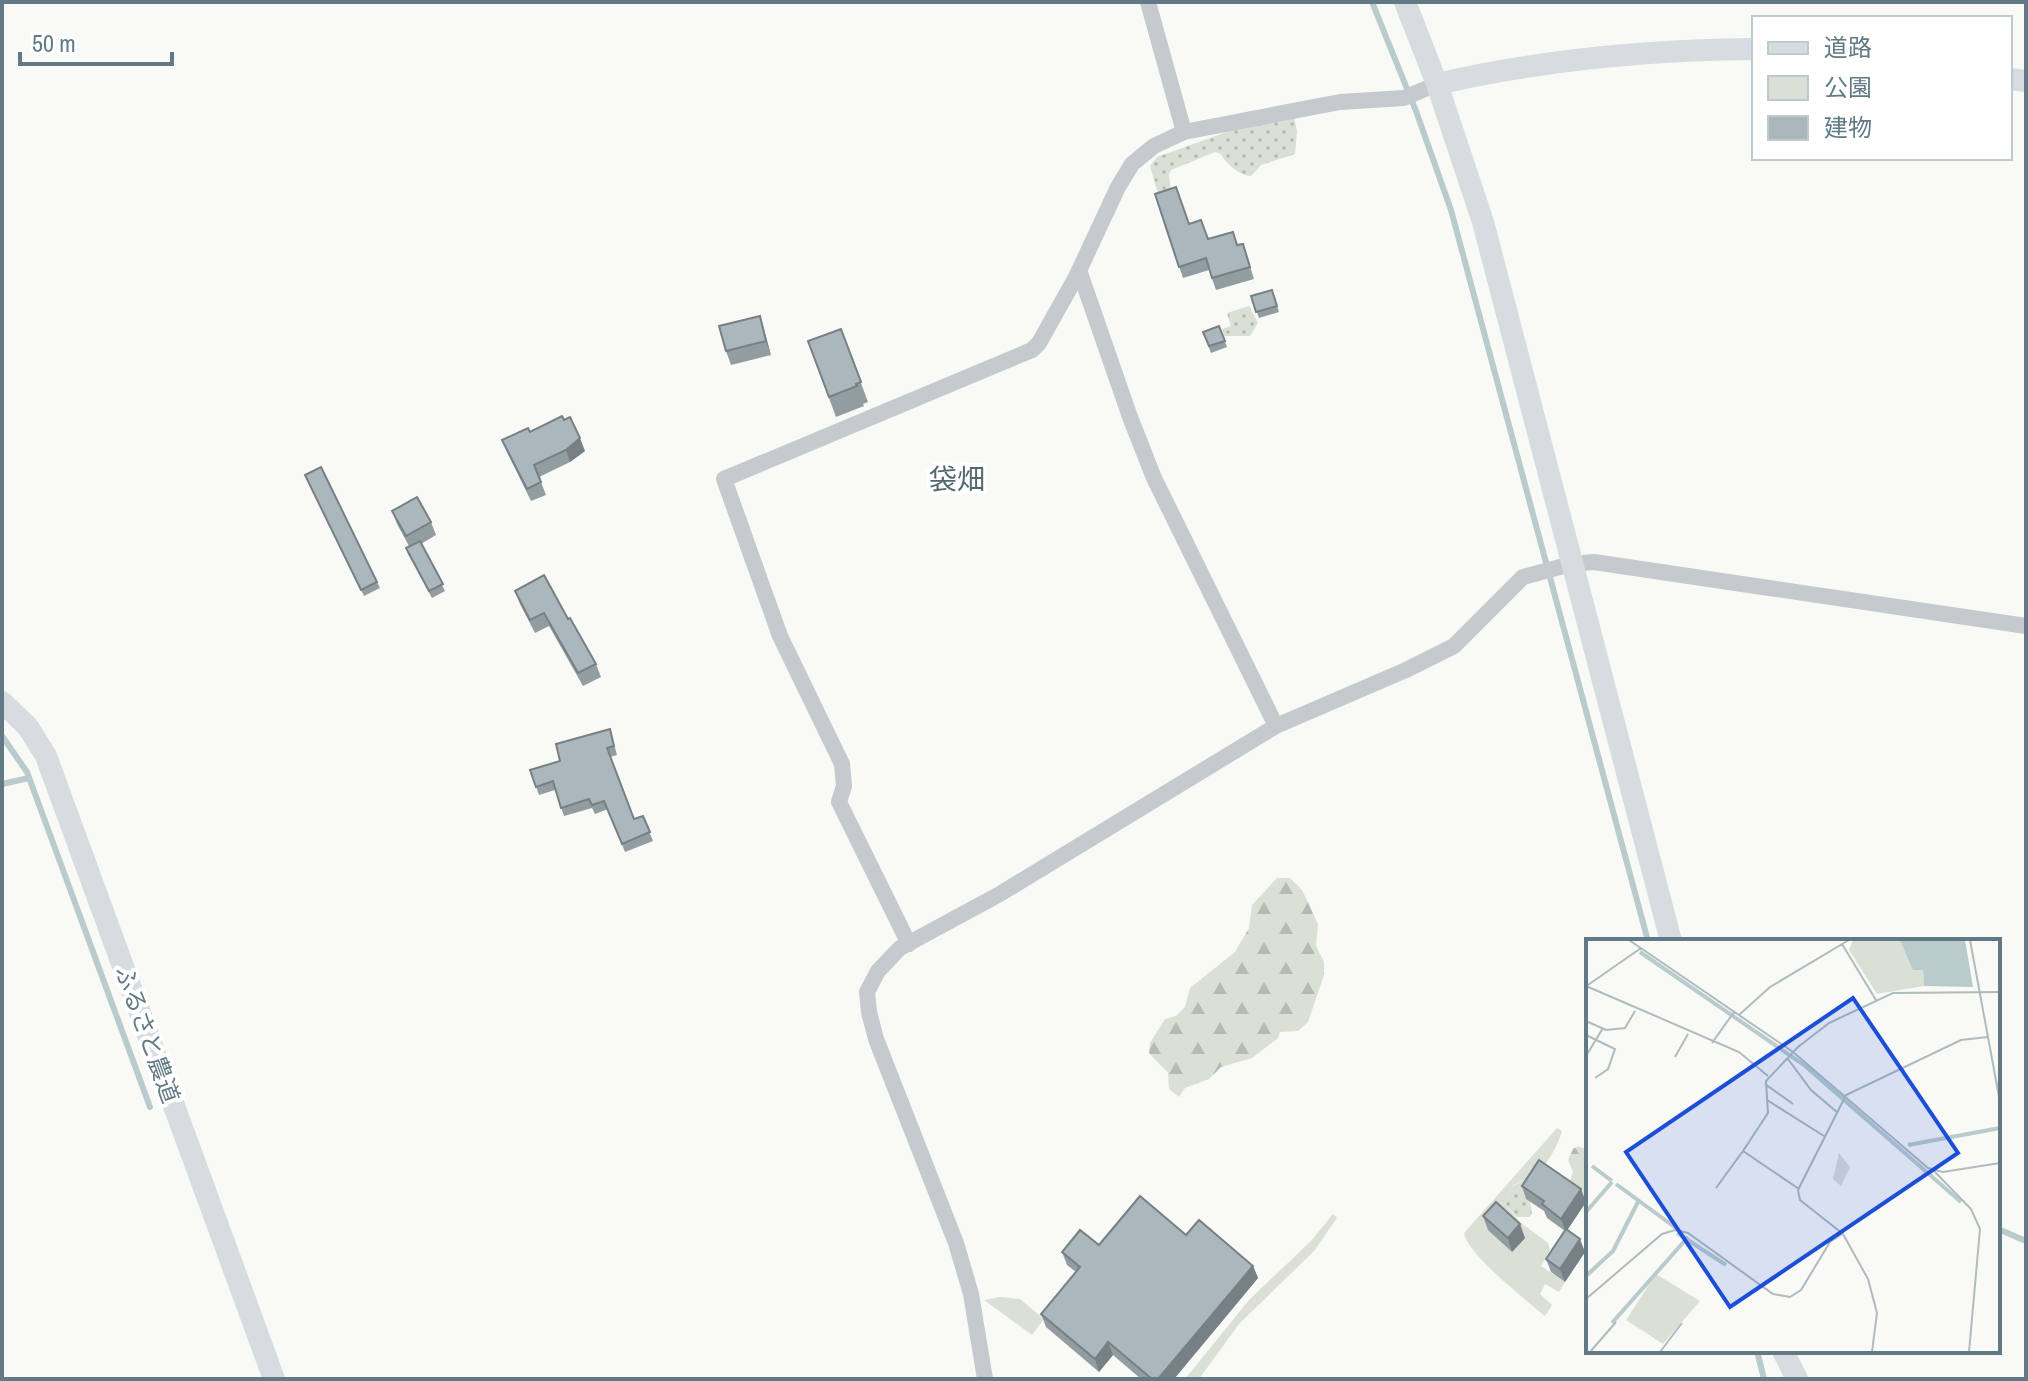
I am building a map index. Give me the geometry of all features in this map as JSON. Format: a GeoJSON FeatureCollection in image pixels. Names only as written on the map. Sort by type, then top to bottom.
{"type":"FeatureCollection","features":[{"type":"Feature","properties":{"kind":"street"},"geometry":{"type":"LineString","coordinates":[[1148,2],[1184,132]]}},
{"type":"Feature","properties":{"kind":"street"},"geometry":{"type":"LineString","coordinates":[[1405,2],[1420,92],[1483,222],[1557,567],[1670,939]]}},
{"type":"Feature","properties":{"kind":"street"},"geometry":{"type":"LineString","coordinates":[[909,944],[839,802],[844,786],[842,764],[780,636],[724,479],[1032,350],[1039,343],[1079,270],[1132,164],[1154,146],[1184,132],[1340,102],[1420,92],[1486,73],[1681,49],[1752,49]]}},
{"type":"Feature","properties":{"kind":"street"},"geometry":{"type":"LineString","coordinates":[[1079,270],[1154,478],[1276,726]]}},
{"type":"Feature","properties":{"kind":"street"},"geometry":{"type":"LineString","coordinates":[[985,1379],[971,1294],[956,1243],[876,1039],[869,1012],[867,992],[878,971],[900,948],[1002,892],[1276,726],[1454,646],[1523,577],[1557,567],[1594,562],[1616,564],[2026,626]]}},
{"type":"Feature","properties":{"kind":"street","name":"ふるさと農道"},"geometry":{"type":"LineString","coordinates":[[2,702],[28,727],[46,756],[274,1379]]}},
{"type":"Feature","properties":{"kind":"street"},"geometry":{"type":"LineString","coordinates":[[1784,1353],[1797,1379]]}},
{"type":"Feature","properties":{"kind":"green space"},"geometry":{"type":"Polygon","coordinates":[[[1294,117],[1297,131],[1295,154],[1261,165],[1251,176],[1238,171],[1215,152],[1171,170],[1171,192],[1161,204],[1150,166],[1157,157],[1232,130],[1294,117]]]}},
{"type":"Feature","properties":{"kind":"green space"},"geometry":{"type":"Polygon","coordinates":[[[1249,306],[1258,323],[1250,336],[1224,336],[1222,329],[1231,326],[1227,313],[1249,306]]]}},
{"type":"Feature","properties":{"kind":"green space"},"geometry":{"type":"Polygon","coordinates":[[[1277,878],[1290,878],[1302,890],[1318,924],[1316,946],[1324,962],[1324,975],[1308,1022],[1298,1031],[1280,1032],[1278,1038],[1252,1058],[1221,1067],[1209,1079],[1185,1088],[1179,1097],[1169,1089],[1168,1073],[1149,1053],[1150,1043],[1165,1019],[1176,1016],[1185,1007],[1190,988],[1235,952],[1249,928],[1252,905],[1277,878]]]}},
{"type":"Feature","properties":{"kind":"green space"},"geometry":{"type":"Polygon","coordinates":[[[1557,1128],[1562,1131],[1550,1158],[1540,1170],[1511,1187],[1505,1204],[1521,1223],[1548,1243],[1550,1250],[1541,1266],[1565,1282],[1559,1292],[1545,1284],[1540,1294],[1552,1305],[1545,1316],[1486,1265],[1464,1233],[1557,1128]]]}},
{"type":"Feature","properties":{"kind":"green space"},"geometry":{"type":"Polygon","coordinates":[[[1578,1146],[1586,1149],[1586,1200],[1575,1193],[1569,1183],[1573,1172],[1568,1160],[1578,1146]]]}},
{"type":"Feature","properties":{"kind":"green space"},"geometry":{"type":"Polygon","coordinates":[[[1530,1177],[1527,1199],[1532,1214],[1517,1217],[1505,1204],[1511,1187],[1530,1177]]]}},
{"type":"Feature","properties":{"kind":"green space"},"geometry":{"type":"Polygon","coordinates":[[[1333,1214],[1337,1218],[1314,1251],[1239,1324],[1199,1379],[1185,1379],[1249,1300],[1311,1241],[1333,1214]]]}},
{"type":"Feature","properties":{"kind":"green space"},"geometry":{"type":"Polygon","coordinates":[[[1000,1297],[1020,1299],[1044,1319],[1032,1335],[984,1300],[1000,1297]]]}},
{"type":"Feature","properties":{"kind":"building"},"geometry":{"type":"Polygon","coordinates":[[[1176,187],[1189,224],[1201,220],[1208,239],[1233,232],[1237,245],[1243,244],[1250,267],[1212,278],[1206,258],[1179,267],[1155,194],[1176,187]]]}},
{"type":"Feature","properties":{"kind":"building"},"geometry":{"type":"Polygon","coordinates":[[[1272,290],[1277,306],[1256,312],[1251,296],[1272,290]]]}},
{"type":"Feature","properties":{"kind":"building"},"geometry":{"type":"Polygon","coordinates":[[[760,316],[766,341],[726,351],[719,326],[760,316]]]}},
{"type":"Feature","properties":{"kind":"building"},"geometry":{"type":"Polygon","coordinates":[[[1219,326],[1225,341],[1209,346],[1203,332],[1219,326]]]}},
{"type":"Feature","properties":{"kind":"building"},"geometry":{"type":"Polygon","coordinates":[[[841,329],[861,382],[829,397],[808,341],[841,329]]]}},
{"type":"Feature","properties":{"kind":"building"},"geometry":{"type":"Polygon","coordinates":[[[562,416],[564,420],[570,417],[580,438],[566,450],[534,465],[541,482],[527,489],[502,440],[528,428],[530,432],[562,416]]]}},
{"type":"Feature","properties":{"kind":"building"},"geometry":{"type":"Polygon","coordinates":[[[321,467],[377,582],[361,590],[305,475],[321,467]]]}},
{"type":"Feature","properties":{"kind":"building"},"geometry":{"type":"Polygon","coordinates":[[[417,497],[431,522],[406,536],[392,511],[417,497]]]}},
{"type":"Feature","properties":{"kind":"building"},"geometry":{"type":"Polygon","coordinates":[[[420,541],[443,584],[429,591],[406,548],[420,541]]]}},
{"type":"Feature","properties":{"kind":"building"},"geometry":{"type":"Polygon","coordinates":[[[544,575],[596,664],[578,673],[544,613],[530,620],[515,591],[544,575]]]}},
{"type":"Feature","properties":{"kind":"building"},"geometry":{"type":"Polygon","coordinates":[[[610,729],[614,746],[607,748],[634,819],[643,816],[650,832],[622,844],[604,801],[592,805],[589,799],[561,808],[553,781],[536,787],[530,770],[560,761],[556,744],[610,729]]]}},
{"type":"Feature","properties":{"kind":"building"},"geometry":{"type":"Polygon","coordinates":[[[1539,1160],[1581,1189],[1561,1219],[1542,1204],[1544,1201],[1522,1186],[1539,1160]]]}},
{"type":"Feature","properties":{"kind":"building"},"geometry":{"type":"Polygon","coordinates":[[[1140,1196],[1186,1235],[1199,1220],[1253,1266],[1158,1379],[1152,1379],[1108,1342],[1095,1359],[1041,1314],[1080,1267],[1062,1252],[1080,1230],[1099,1245],[1140,1196]]]}},
{"type":"Feature","properties":{"kind":"building"},"geometry":{"type":"Polygon","coordinates":[[[1496,1202],[1520,1224],[1508,1238],[1483,1216],[1496,1202]]]}},
{"type":"Feature","properties":{"kind":"building"},"geometry":{"type":"Polygon","coordinates":[[[1566,1229],[1580,1239],[1560,1269],[1546,1259],[1566,1229]]]}},
{"type":"Feature","properties":{"kind":"waterway"},"geometry":{"type":"LineString","coordinates":[[1372,2],[1416,111],[1451,210],[1647,939]]}},
{"type":"Feature","properties":{"kind":"waterway"},"geometry":{"type":"LineString","coordinates":[[2,736],[27,772],[150,1107]]}},
{"type":"Feature","properties":{"kind":"waterway"},"geometry":{"type":"LineString","coordinates":[[2,784],[29,778]]}},
{"type":"Feature","properties":{"kind":"waterway"},"geometry":{"type":"LineString","coordinates":[[2000,1230],[2026,1241]]}},
{"type":"Feature","properties":{"kind":"waterway"},"geometry":{"type":"LineString","coordinates":[[1758,1353],[1764,1379]]}},
{"type":"Feature","properties":{"kind":"district","name":"袋畑"},"geometry":{"type":"Point","coordinates":[957,479]}}]}
